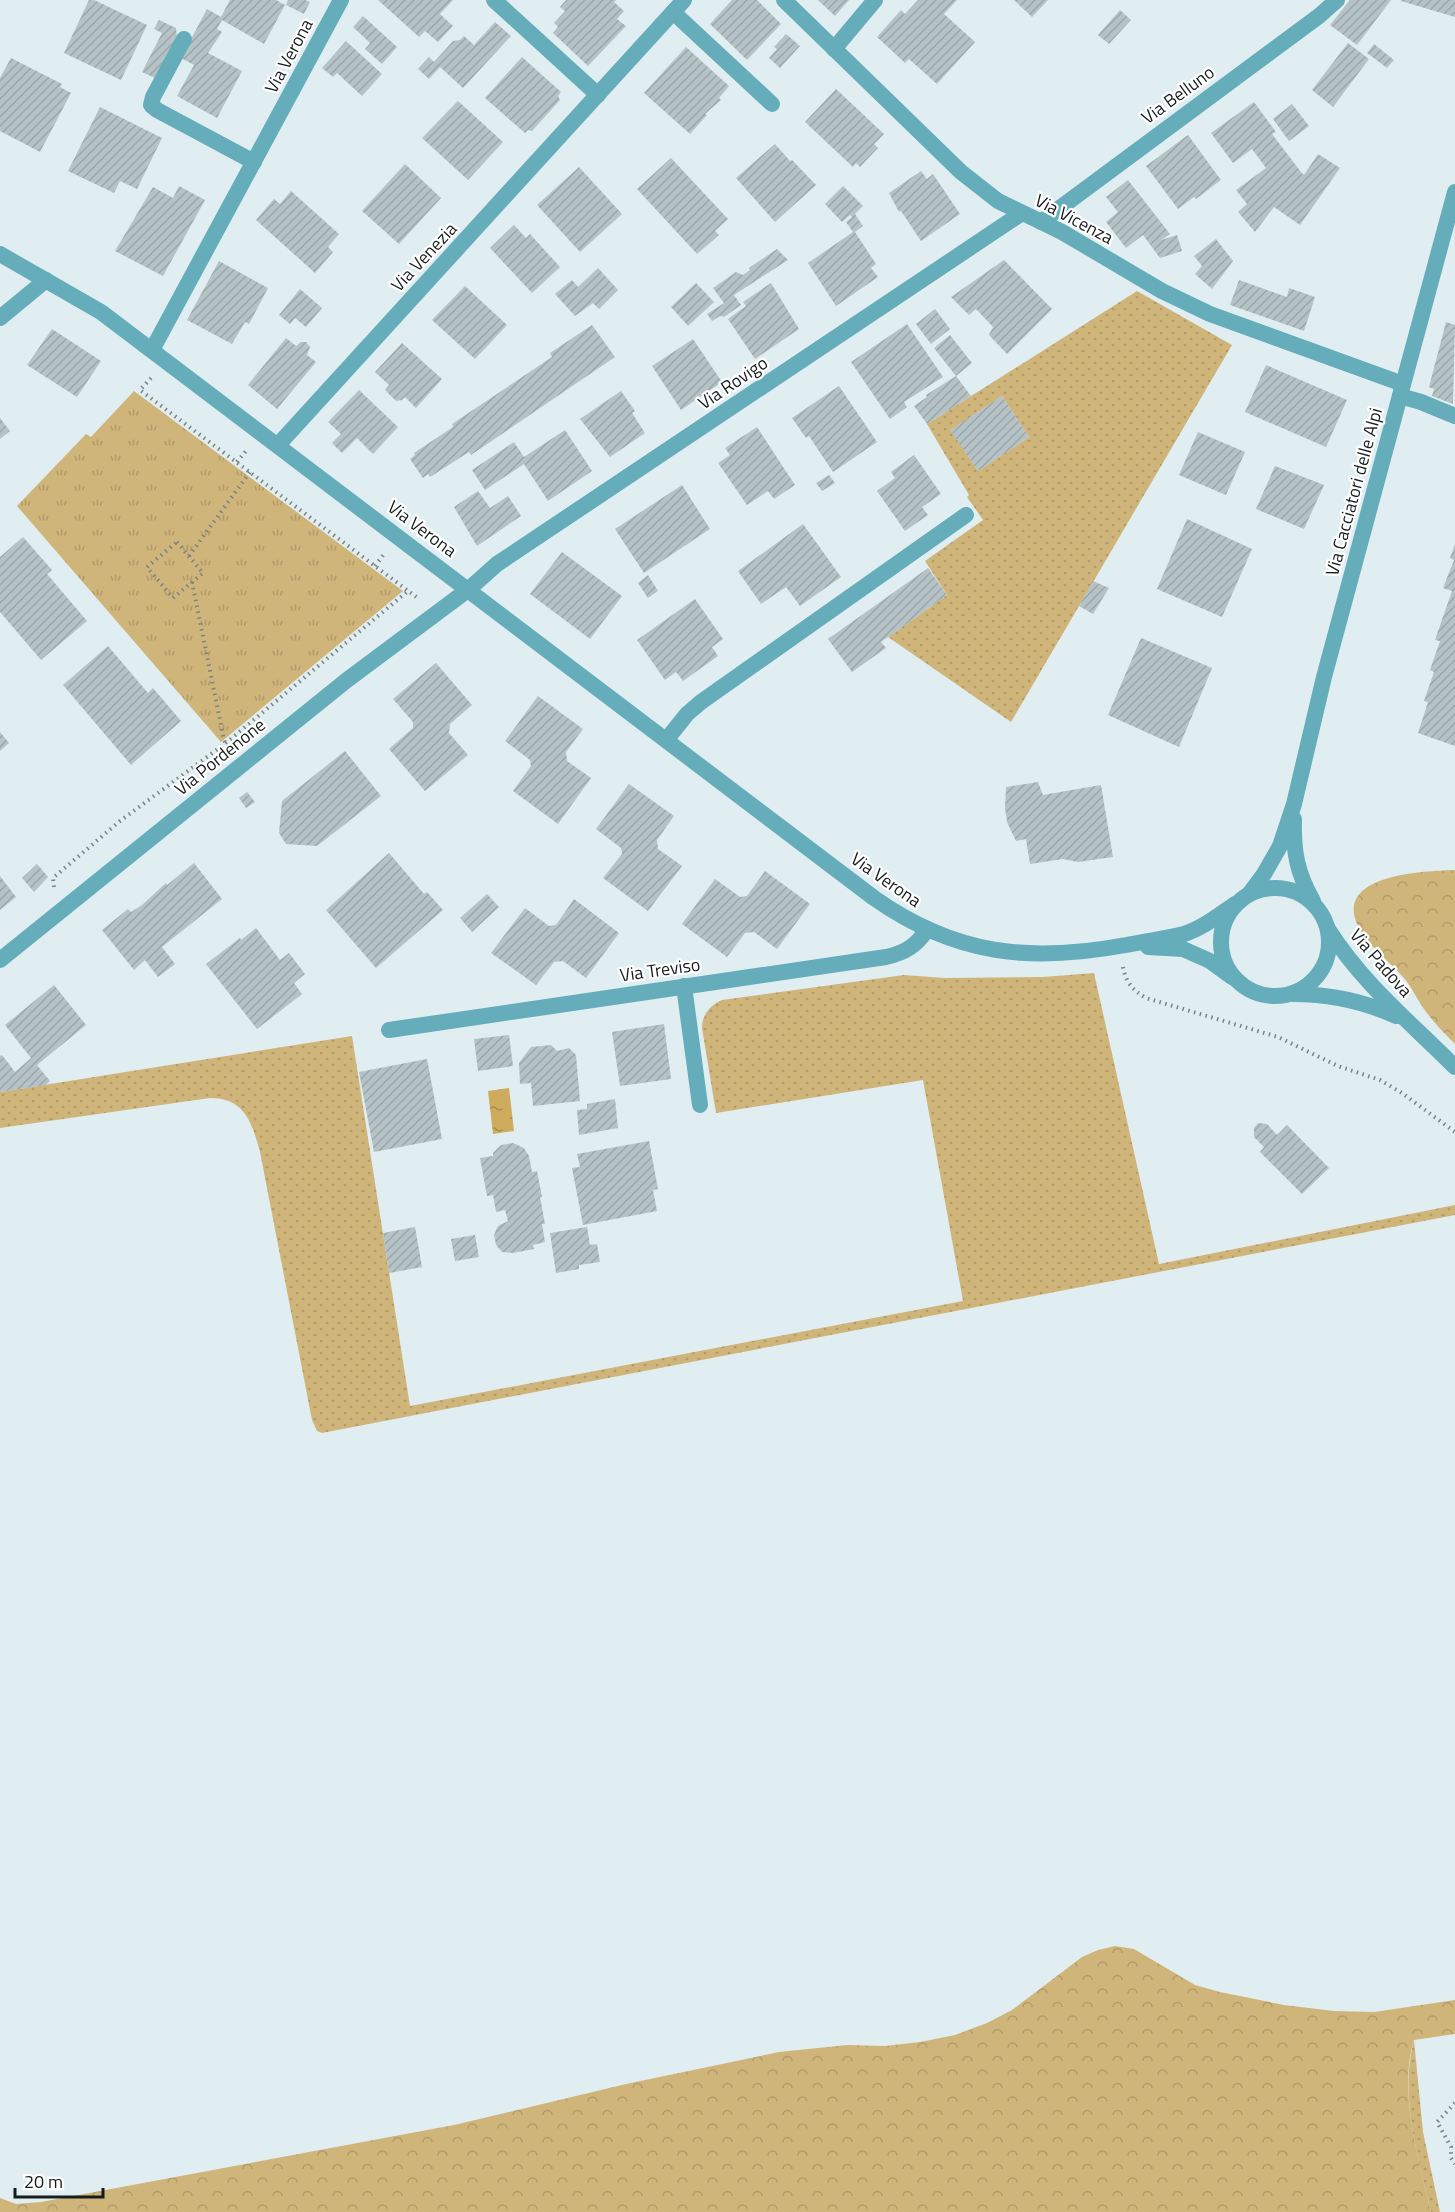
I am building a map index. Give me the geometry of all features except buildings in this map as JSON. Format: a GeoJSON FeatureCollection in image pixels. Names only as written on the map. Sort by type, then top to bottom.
{"type":"FeatureCollection","features":[{"type":"Feature","properties":{"kind":"street","name":"Via Verona"},"geometry":{"type":"LineString","coordinates":[[152,350],[341,0]]}},
{"type":"Feature","properties":{"kind":"street"},"geometry":{"type":"LineString","coordinates":[[494,0],[598,94]]}},
{"type":"Feature","properties":{"kind":"street","name":"Via Vicenza"},"geometry":{"type":"LineString","coordinates":[[783,0],[968,178],[990,196],[1041,222],[1162,291],[1210,314],[1402,390],[1421,402],[1455,416]]}},
{"type":"Feature","properties":{"kind":"street"},"geometry":{"type":"LineString","coordinates":[[834,49],[875,0]]}},
{"type":"Feature","properties":{"kind":"street","name":"Via Belluno"},"geometry":{"type":"LineString","coordinates":[[1041,222],[1337,0]]}},
{"type":"Feature","properties":{"kind":"street","name":"Via Venezia"},"geometry":{"type":"LineString","coordinates":[[278,445],[678,6],[772,104]]}},
{"type":"Feature","properties":{"kind":"street"},"geometry":{"type":"LineString","coordinates":[[184,39],[153,97],[152,105],[157,110],[254,162]]}},
{"type":"Feature","properties":{"kind":"street","name":"Via Cacciatori delle Alpi"},"geometry":{"type":"LineString","coordinates":[[1250,893],[1280,846],[1294,804],[1324,677],[1455,192]]}},
{"type":"Feature","properties":{"kind":"street","name":"Via Rovigo"},"geometry":{"type":"LineString","coordinates":[[469,589],[496,564],[1022,213]]}},
{"type":"Feature","properties":{"kind":"street","name":"Via Verona"},"geometry":{"type":"LineString","coordinates":[[0,254],[101,312],[874,898],[903,917],[967,944],[1023,953],[1063,953],[1120,946],[1185,934],[1210,922],[1235,904]]}},
{"type":"Feature","properties":{"kind":"street"},"geometry":{"type":"LineString","coordinates":[[0,318],[45,280]]}},
{"type":"Feature","properties":{"kind":"street"},"geometry":{"type":"LineString","coordinates":[[667,739],[687,714],[701,702],[966,515]]}},
{"type":"Feature","properties":{"kind":"street","name":"Via Pordenone"},"geometry":{"type":"LineString","coordinates":[[0,960],[363,667],[469,589]]}},
{"type":"Feature","properties":{"kind":"street","name":"Via Cacciatori delle Alpi"},"geometry":{"type":"LineString","coordinates":[[1294,804],[1295,860],[1303,884],[1328,928]]}},
{"type":"Feature","properties":{"kind":"street","name":"Via Cacciatori delle Alpi"},"geometry":{"type":"LineString","coordinates":[[1232,977],[1220,951],[1220,937],[1224,919],[1235,904],[1250,893],[1267,887],[1280,887],[1299,893],[1315,904]]}},
{"type":"Feature","properties":{"kind":"street"},"geometry":{"type":"LineString","coordinates":[[1232,977],[1244,987],[1272,996],[1302,989],[1314,979],[1328,955],[1328,928]]}},
{"type":"Feature","properties":{"kind":"street","name":"Via Padova"},"geometry":{"type":"LineString","coordinates":[[1328,928],[1358,971],[1407,1022],[1455,1066]]}},
{"type":"Feature","properties":{"kind":"street","name":"Via Treviso"},"geometry":{"type":"LineString","coordinates":[[389,1030],[896,954],[915,945],[927,929]]}},
{"type":"Feature","properties":{"kind":"street","name":"Via Verona"},"geometry":{"type":"LineString","coordinates":[[1120,946],[1183,949],[1210,961],[1232,977]]}},
{"type":"Feature","properties":{"kind":"street"},"geometry":{"type":"LineString","coordinates":[[684,987],[700,1105]]}},
{"type":"Feature","properties":{"kind":"street","name":"Via Padova"},"geometry":{"type":"LineString","coordinates":[[1288,994],[1319,994],[1351,1000],[1381,1009],[1407,1022]]}},
{"type":"Feature","properties":{"kind":"path"},"geometry":{"type":"LineString","coordinates":[[143,370],[152,377],[140,390],[423,602],[433,615]]}},
{"type":"Feature","properties":{"kind":"path"},"geometry":{"type":"LineString","coordinates":[[189,556],[250,472]]}},
{"type":"Feature","properties":{"kind":"path"},"geometry":{"type":"LineString","coordinates":[[177,542],[189,556],[203,573],[173,598],[147,567],[177,542]]}},
{"type":"Feature","properties":{"kind":"path"},"geometry":{"type":"LineString","coordinates":[[192,582],[226,743],[243,764]]}},
{"type":"Feature","properties":{"kind":"path"},"geometry":{"type":"LineString","coordinates":[[46,894],[55,886],[53,878],[120,822],[226,743],[408,591]]}},
{"type":"Feature","properties":{"kind":"path"},"geometry":{"type":"LineString","coordinates":[[1120,946],[1125,977],[1132,989],[1139,994],[1166,1005],[1278,1037],[1338,1066],[1380,1080],[1402,1093],[1455,1132]]}},
{"type":"Feature","properties":{"kind":"path"},"geometry":{"type":"LineString","coordinates":[[1455,2103],[1437,2122],[1451,2147],[1451,2158],[1455,2164]]}},
{"type":"Feature","properties":{"kind":"green space"},"geometry":{"type":"Polygon","coordinates":[[[1137,291],[1232,345],[1011,722],[888,637],[947,595],[925,561],[983,520],[967,497],[969,495],[927,424],[1137,291]],[[1002,396],[951,430],[978,471],[1029,437],[1002,396]]]}},
{"type":"Feature","properties":{"kind":"green space"},"geometry":{"type":"Polygon","coordinates":[[[134,391],[403,591],[221,742],[17,506],[86,434],[91,437],[134,391]]]}},
{"type":"Feature","properties":{"kind":"green space"},"geometry":{"type":"Polygon","coordinates":[[[1455,870],[1455,1044],[1427,1014],[1404,978],[1367,940],[1358,926],[1354,909],[1358,895],[1370,886],[1386,879],[1405,874],[1455,870]]]}},
{"type":"Feature","properties":{"kind":"green space"},"geometry":{"type":"Polygon","coordinates":[[[1094,973],[1159,1264],[1455,1205],[1455,1215],[322,1433],[317,1431],[312,1420],[260,1152],[250,1122],[239,1107],[222,1099],[210,1098],[0,1128],[0,1092],[352,1036],[410,1406],[963,1301],[923,1080],[716,1113],[702,1028],[703,1019],[710,1008],[722,1000],[904,975],[945,978],[1043,977],[1094,973]]]}},
{"type":"Feature","properties":{"kind":"green space"},"geometry":{"type":"Polygon","coordinates":[[[1115,1946],[1134,1949],[1195,1985],[1284,2005],[1334,2011],[1374,2012],[1455,2000],[1455,2034],[1414,2040],[1410,2060],[1408,2081],[1412,2126],[1431,2212],[0,2212],[0,2198],[16,2204],[41,2202],[454,2125],[626,2084],[779,2052],[847,2045],[885,2046],[955,2035],[987,2023],[1012,2010],[1082,1957],[1115,1946]]]}},
{"type":"Feature","properties":{"kind":"green space"},"geometry":{"type":"Polygon","coordinates":[[[1414,2040],[1423,2132],[1440,2212],[1431,2212],[1412,2126],[1408,2082],[1414,2040]]]}},
{"type":"Feature","properties":{"kind":"water"},"geometry":{"type":"Polygon","coordinates":[[[509,1088],[514,1131],[493,1134],[488,1091],[509,1088]]]}}]}
